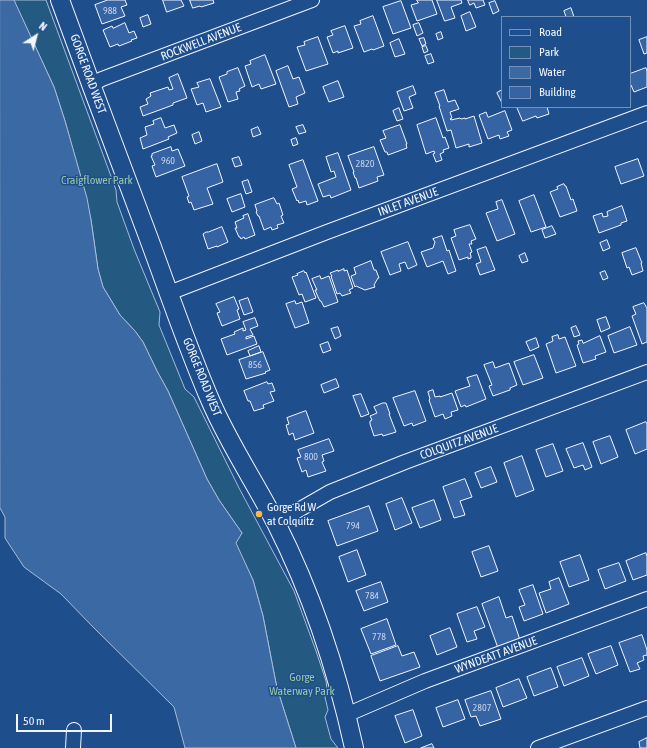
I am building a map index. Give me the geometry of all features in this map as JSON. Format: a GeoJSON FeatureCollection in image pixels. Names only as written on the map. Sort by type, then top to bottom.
{"type":"FeatureCollection","features":[{"type":"Feature","properties":{"kind":"main road","name":"GORGE ROAD WEST"},"geometry":{"type":"LineString","coordinates":[[60,0],[200,377],[230,442],[288,547],[315,611],[335,672],[354,748]]}},
{"type":"Feature","properties":{"kind":"street","name":"ROCKWELL AVENUE"},"geometry":{"type":"LineString","coordinates":[[92,84],[312,0]]}},
{"type":"Feature","properties":{"kind":"street","name":"INLET AVENUE"},"geometry":{"type":"LineString","coordinates":[[169,293],[647,113]]}},
{"type":"Feature","properties":{"kind":"street","name":"COLQUITZ AVENUE"},"geometry":{"type":"LineString","coordinates":[[276,523],[330,492],[384,470],[647,372]]}},
{"type":"Feature","properties":{"kind":"street","name":"WYNDEATT AVENUE"},"geometry":{"type":"LineString","coordinates":[[346,715],[425,681],[647,599]]}},
{"type":"Feature","properties":{"kind":"street"},"geometry":{"type":"LineString","coordinates":[[538,748],[647,708]]}},
{"type":"Feature","properties":{"kind":"street"},"geometry":{"type":"LineString","coordinates":[[73,748],[74,730]]}},
{"type":"Feature","properties":{"kind":"green space","name":"Gorge Waterway Park"},"geometry":{"type":"Polygon","coordinates":[[[14,0],[46,0],[116,190],[117,202],[134,249],[160,312],[159,325],[185,389],[194,397],[239,488],[294,591],[326,681],[327,689],[325,697],[328,710],[325,717],[331,739],[338,748],[296,748],[277,688],[263,616],[253,580],[235,543],[242,533],[219,500],[207,479],[168,391],[143,342],[120,315],[103,287],[98,269],[91,220],[85,193],[65,121],[54,87],[14,0]]]}},
{"type":"Feature","properties":{"kind":"water"},"geometry":{"type":"Polygon","coordinates":[[[0,0],[14,0],[54,87],[87,198],[98,269],[103,287],[120,315],[143,342],[168,391],[207,479],[219,500],[242,533],[236,543],[253,580],[263,616],[277,688],[296,748],[185,748],[174,707],[61,594],[24,567],[5,538],[5,517],[0,508],[0,0]]]}},
{"type":"Feature","properties":{"kind":"building"},"geometry":{"type":"Polygon","coordinates":[[[108,0],[125,0],[127,5],[121,7],[125,16],[102,24],[95,5],[108,0]]]}},
{"type":"Feature","properties":{"kind":"building"},"geometry":{"type":"Polygon","coordinates":[[[163,0],[181,0],[184,6],[167,12],[163,0]]]}},
{"type":"Feature","properties":{"kind":"building"},"geometry":{"type":"Polygon","coordinates":[[[190,0],[213,0],[214,3],[193,8],[190,0]]]}},
{"type":"Feature","properties":{"kind":"building"},"geometry":{"type":"Polygon","coordinates":[[[417,0],[432,0],[437,14],[417,21],[411,5],[418,3],[417,0]]]}},
{"type":"Feature","properties":{"kind":"building"},"geometry":{"type":"Polygon","coordinates":[[[437,0],[461,0],[462,3],[451,7],[455,18],[445,21],[437,0]]]}},
{"type":"Feature","properties":{"kind":"building"},"geometry":{"type":"Polygon","coordinates":[[[468,0],[483,0],[485,5],[476,8],[474,3],[470,5],[468,0]]]}},
{"type":"Feature","properties":{"kind":"building"},"geometry":{"type":"Polygon","coordinates":[[[401,1],[411,28],[393,34],[383,7],[401,1]]]}},
{"type":"Feature","properties":{"kind":"building"},"geometry":{"type":"Polygon","coordinates":[[[495,1],[499,11],[493,14],[489,3],[495,1]]]}},
{"type":"Feature","properties":{"kind":"building"},"geometry":{"type":"Polygon","coordinates":[[[571,8],[574,16],[566,16],[564,11],[571,8]]]}},
{"type":"Feature","properties":{"kind":"building"},"geometry":{"type":"Polygon","coordinates":[[[470,12],[476,27],[466,31],[461,16],[470,12]]]}},
{"type":"Feature","properties":{"kind":"building"},"geometry":{"type":"Polygon","coordinates":[[[148,15],[151,24],[143,27],[140,18],[148,15]]]}},
{"type":"Feature","properties":{"kind":"building"},"geometry":{"type":"Polygon","coordinates":[[[373,16],[384,46],[364,52],[354,26],[361,24],[360,21],[373,16]]]}},
{"type":"Feature","properties":{"kind":"building"},"geometry":{"type":"Polygon","coordinates":[[[125,23],[129,33],[134,31],[137,38],[119,46],[118,44],[110,47],[103,30],[125,23]]]}},
{"type":"Feature","properties":{"kind":"building"},"geometry":{"type":"Polygon","coordinates":[[[419,23],[423,33],[417,36],[413,25],[419,23]]]}},
{"type":"Feature","properties":{"kind":"building"},"geometry":{"type":"Polygon","coordinates":[[[345,26],[353,48],[338,53],[338,51],[333,53],[327,37],[333,35],[331,31],[345,26]]]}},
{"type":"Feature","properties":{"kind":"building"},"geometry":{"type":"Polygon","coordinates":[[[441,32],[443,38],[438,40],[436,34],[441,32]]]}},
{"type":"Feature","properties":{"kind":"building"},"geometry":{"type":"Polygon","coordinates":[[[318,37],[328,64],[306,71],[297,47],[305,45],[304,42],[318,37]]]}},
{"type":"Feature","properties":{"kind":"building"},"geometry":{"type":"Polygon","coordinates":[[[647,37],[647,53],[644,54],[639,40],[647,37]]]}},
{"type":"Feature","properties":{"kind":"building"},"geometry":{"type":"Polygon","coordinates":[[[424,38],[426,44],[422,46],[419,39],[424,38]]]}},
{"type":"Feature","properties":{"kind":"building"},"geometry":{"type":"Polygon","coordinates":[[[399,39],[405,54],[395,57],[390,43],[399,39]]]}},
{"type":"Feature","properties":{"kind":"building"},"geometry":{"type":"Polygon","coordinates":[[[426,46],[428,51],[424,53],[422,47],[426,46]]]}},
{"type":"Feature","properties":{"kind":"building"},"geometry":{"type":"Polygon","coordinates":[[[431,54],[434,62],[428,64],[425,56],[431,54]]]}},
{"type":"Feature","properties":{"kind":"building"},"geometry":{"type":"Polygon","coordinates":[[[265,55],[276,84],[261,89],[259,84],[252,87],[245,66],[251,64],[250,61],[265,55]]]}},
{"type":"Feature","properties":{"kind":"building"},"geometry":{"type":"Polygon","coordinates":[[[288,66],[293,79],[299,77],[305,93],[296,97],[298,104],[289,107],[276,71],[288,66]]]}},
{"type":"Feature","properties":{"kind":"building"},"geometry":{"type":"Polygon","coordinates":[[[238,68],[245,86],[239,89],[240,91],[236,92],[238,99],[228,102],[219,77],[238,68]]]}},
{"type":"Feature","properties":{"kind":"building"},"geometry":{"type":"Polygon","coordinates":[[[646,68],[647,87],[634,92],[631,85],[631,74],[646,68]]]}},
{"type":"Feature","properties":{"kind":"building"},"geometry":{"type":"Polygon","coordinates":[[[178,74],[187,98],[143,116],[140,107],[148,104],[146,99],[151,96],[150,93],[168,87],[169,90],[173,89],[169,78],[178,74]]]}},
{"type":"Feature","properties":{"kind":"building"},"geometry":{"type":"Polygon","coordinates":[[[210,79],[221,107],[206,112],[203,103],[197,105],[191,89],[199,87],[197,83],[210,79]]]}},
{"type":"Feature","properties":{"kind":"building"},"geometry":{"type":"Polygon","coordinates":[[[338,81],[344,97],[329,102],[323,87],[338,81]]]}},
{"type":"Feature","properties":{"kind":"building"},"geometry":{"type":"Polygon","coordinates":[[[413,86],[416,94],[409,97],[413,108],[404,111],[397,92],[413,86]]]}},
{"type":"Feature","properties":{"kind":"building"},"geometry":{"type":"Polygon","coordinates":[[[444,90],[448,102],[455,100],[459,109],[450,112],[452,118],[450,119],[465,119],[474,116],[482,143],[469,147],[469,144],[456,148],[451,130],[447,131],[435,93],[444,90]]]}},
{"type":"Feature","properties":{"kind":"building"},"geometry":{"type":"Polygon","coordinates":[[[501,91],[501,101],[497,93],[501,91]]]}},
{"type":"Feature","properties":{"kind":"building"},"geometry":{"type":"Polygon","coordinates":[[[399,108],[403,119],[397,121],[393,111],[399,108]]]}},
{"type":"Feature","properties":{"kind":"building"},"geometry":{"type":"Polygon","coordinates":[[[517,108],[547,108],[549,114],[537,118],[536,116],[523,121],[517,108]]]}},
{"type":"Feature","properties":{"kind":"building"},"geometry":{"type":"Polygon","coordinates":[[[505,111],[512,130],[507,132],[509,136],[500,139],[499,135],[488,139],[479,115],[486,112],[488,117],[505,111]]]}},
{"type":"Feature","properties":{"kind":"building"},"geometry":{"type":"Polygon","coordinates":[[[161,118],[165,128],[174,125],[177,133],[168,137],[169,139],[143,149],[140,138],[147,135],[145,127],[154,124],[153,121],[161,118]]]}},
{"type":"Feature","properties":{"kind":"building"},"geometry":{"type":"Polygon","coordinates":[[[436,118],[443,138],[445,137],[449,148],[443,150],[444,152],[440,154],[442,160],[436,162],[433,154],[435,153],[434,151],[426,154],[417,125],[436,118]]]}},
{"type":"Feature","properties":{"kind":"building"},"geometry":{"type":"Polygon","coordinates":[[[303,125],[306,132],[299,134],[296,127],[303,125]]]}},
{"type":"Feature","properties":{"kind":"building"},"geometry":{"type":"Polygon","coordinates":[[[400,125],[407,148],[388,155],[387,152],[385,152],[380,140],[386,138],[383,131],[400,125]]]}},
{"type":"Feature","properties":{"kind":"building"},"geometry":{"type":"Polygon","coordinates":[[[258,127],[261,134],[253,137],[251,130],[258,127]]]}},
{"type":"Feature","properties":{"kind":"building"},"geometry":{"type":"Polygon","coordinates":[[[199,132],[202,141],[195,144],[192,135],[199,132]]]}},
{"type":"Feature","properties":{"kind":"building"},"geometry":{"type":"Polygon","coordinates":[[[296,138],[298,144],[293,146],[291,140],[296,138]]]}},
{"type":"Feature","properties":{"kind":"building"},"geometry":{"type":"Polygon","coordinates":[[[171,147],[172,151],[178,149],[185,166],[156,177],[152,166],[155,165],[151,156],[152,154],[171,147]]]}},
{"type":"Feature","properties":{"kind":"building"},"geometry":{"type":"Polygon","coordinates":[[[374,147],[384,175],[377,177],[378,181],[359,188],[348,156],[374,147]]]}},
{"type":"Feature","properties":{"kind":"building"},"geometry":{"type":"Polygon","coordinates":[[[338,153],[351,190],[331,198],[330,195],[323,197],[318,184],[336,177],[334,171],[331,172],[326,157],[338,153]]]}},
{"type":"Feature","properties":{"kind":"building"},"geometry":{"type":"Polygon","coordinates":[[[239,157],[242,165],[235,167],[232,159],[239,157]]]}},
{"type":"Feature","properties":{"kind":"building"},"geometry":{"type":"Polygon","coordinates":[[[638,159],[644,176],[621,184],[615,167],[638,159]]]}},
{"type":"Feature","properties":{"kind":"building"},"geometry":{"type":"Polygon","coordinates":[[[303,160],[318,201],[307,205],[306,201],[299,203],[298,200],[297,201],[292,189],[297,187],[289,165],[303,160]]]}},
{"type":"Feature","properties":{"kind":"building"},"geometry":{"type":"Polygon","coordinates":[[[217,164],[223,182],[207,188],[213,204],[194,210],[191,202],[189,203],[187,197],[189,196],[182,177],[217,164]]]}},
{"type":"Feature","properties":{"kind":"building"},"geometry":{"type":"Polygon","coordinates":[[[248,180],[252,192],[246,194],[242,182],[248,180]]]}},
{"type":"Feature","properties":{"kind":"building"},"geometry":{"type":"Polygon","coordinates":[[[564,184],[571,200],[573,199],[577,211],[560,217],[550,192],[558,189],[557,187],[564,184]]]}},
{"type":"Feature","properties":{"kind":"building"},"geometry":{"type":"Polygon","coordinates":[[[241,194],[245,207],[232,212],[227,199],[241,194]]]}},
{"type":"Feature","properties":{"kind":"building"},"geometry":{"type":"Polygon","coordinates":[[[534,195],[546,227],[531,232],[519,201],[534,195]]]}},
{"type":"Feature","properties":{"kind":"building"},"geometry":{"type":"Polygon","coordinates":[[[274,198],[277,204],[279,203],[283,215],[281,216],[284,223],[277,225],[278,228],[272,230],[271,227],[264,230],[256,212],[255,205],[274,198]]]}},
{"type":"Feature","properties":{"kind":"building"},"geometry":{"type":"Polygon","coordinates":[[[502,200],[515,234],[497,241],[486,213],[498,209],[496,202],[502,200]]]}},
{"type":"Feature","properties":{"kind":"building"},"geometry":{"type":"Polygon","coordinates":[[[622,206],[627,221],[621,223],[621,225],[599,233],[593,216],[602,213],[603,217],[608,216],[607,212],[622,206]]]}},
{"type":"Feature","properties":{"kind":"building"},"geometry":{"type":"Polygon","coordinates":[[[248,214],[255,235],[241,239],[235,228],[237,228],[235,222],[244,218],[243,216],[248,214]]]}},
{"type":"Feature","properties":{"kind":"building"},"geometry":{"type":"Polygon","coordinates":[[[470,225],[476,239],[471,241],[472,244],[469,244],[472,252],[470,253],[471,258],[468,259],[468,257],[459,260],[451,238],[456,236],[454,230],[470,225]]]}},
{"type":"Feature","properties":{"kind":"building"},"geometry":{"type":"Polygon","coordinates":[[[552,226],[556,234],[545,238],[542,230],[552,226]]]}},
{"type":"Feature","properties":{"kind":"building"},"geometry":{"type":"Polygon","coordinates":[[[222,227],[228,242],[208,249],[203,234],[222,227]]]}},
{"type":"Feature","properties":{"kind":"building"},"geometry":{"type":"Polygon","coordinates":[[[442,236],[447,251],[449,250],[456,271],[448,274],[443,261],[427,267],[421,252],[433,248],[435,242],[433,239],[442,236]]]}},
{"type":"Feature","properties":{"kind":"building"},"geometry":{"type":"Polygon","coordinates":[[[607,240],[610,248],[603,251],[600,243],[607,240]]]}},
{"type":"Feature","properties":{"kind":"building"},"geometry":{"type":"Polygon","coordinates":[[[408,242],[417,265],[408,269],[405,262],[399,264],[401,271],[390,275],[381,252],[408,242]]]}},
{"type":"Feature","properties":{"kind":"building"},"geometry":{"type":"Polygon","coordinates":[[[486,247],[495,270],[480,275],[476,264],[481,262],[477,250],[486,247]]]}},
{"type":"Feature","properties":{"kind":"building"},"geometry":{"type":"Polygon","coordinates":[[[636,248],[642,263],[643,271],[632,275],[629,267],[627,268],[622,253],[636,248]]]}},
{"type":"Feature","properties":{"kind":"building"},"geometry":{"type":"Polygon","coordinates":[[[525,253],[528,261],[522,263],[519,256],[525,253]]]}},
{"type":"Feature","properties":{"kind":"building"},"geometry":{"type":"Polygon","coordinates":[[[371,261],[379,278],[374,285],[375,287],[365,290],[356,286],[355,287],[351,276],[356,274],[354,268],[371,261]]]}},
{"type":"Feature","properties":{"kind":"building"},"geometry":{"type":"Polygon","coordinates":[[[344,269],[344,271],[347,270],[353,288],[349,290],[351,293],[342,296],[340,293],[337,294],[330,273],[344,269]]]}},
{"type":"Feature","properties":{"kind":"building"},"geometry":{"type":"Polygon","coordinates":[[[304,271],[305,273],[306,272],[316,298],[305,302],[302,294],[299,295],[292,277],[304,271]]]}},
{"type":"Feature","properties":{"kind":"building"},"geometry":{"type":"Polygon","coordinates":[[[605,271],[608,278],[603,280],[600,273],[605,271]]]}},
{"type":"Feature","properties":{"kind":"building"},"geometry":{"type":"Polygon","coordinates":[[[320,276],[321,279],[329,276],[338,302],[324,307],[315,290],[317,290],[312,279],[320,276]]]}},
{"type":"Feature","properties":{"kind":"building"},"geometry":{"type":"Polygon","coordinates":[[[234,297],[239,309],[237,310],[240,319],[222,326],[217,313],[220,312],[216,304],[234,297]]]}},
{"type":"Feature","properties":{"kind":"building"},"geometry":{"type":"Polygon","coordinates":[[[248,298],[253,312],[244,315],[239,301],[248,298]]]}},
{"type":"Feature","properties":{"kind":"building"},"geometry":{"type":"Polygon","coordinates":[[[295,301],[296,304],[302,302],[309,323],[295,328],[286,304],[295,301]]]}},
{"type":"Feature","properties":{"kind":"building"},"geometry":{"type":"Polygon","coordinates":[[[644,303],[647,308],[647,342],[642,344],[632,316],[636,314],[633,307],[644,303]]]}},
{"type":"Feature","properties":{"kind":"building"},"geometry":{"type":"Polygon","coordinates":[[[606,317],[610,328],[601,332],[597,320],[606,317]]]}},
{"type":"Feature","properties":{"kind":"building"},"geometry":{"type":"Polygon","coordinates":[[[255,318],[258,326],[250,329],[253,335],[246,337],[246,339],[254,336],[257,344],[227,355],[221,339],[235,334],[234,332],[243,328],[243,331],[246,330],[243,322],[255,318]]]}},
{"type":"Feature","properties":{"kind":"building"},"geometry":{"type":"Polygon","coordinates":[[[576,326],[580,335],[574,337],[571,328],[576,326]]]}},
{"type":"Feature","properties":{"kind":"building"},"geometry":{"type":"Polygon","coordinates":[[[338,327],[341,336],[335,339],[331,329],[338,327]]]}},
{"type":"Feature","properties":{"kind":"building"},"geometry":{"type":"Polygon","coordinates":[[[630,327],[637,345],[614,353],[608,336],[630,327]]]}},
{"type":"Feature","properties":{"kind":"building"},"geometry":{"type":"Polygon","coordinates":[[[558,335],[559,339],[565,337],[576,366],[556,373],[546,344],[553,341],[552,337],[558,335]]]}},
{"type":"Feature","properties":{"kind":"building"},"geometry":{"type":"Polygon","coordinates":[[[600,336],[606,352],[595,356],[596,359],[583,363],[577,345],[579,344],[578,341],[582,340],[583,343],[600,336]]]}},
{"type":"Feature","properties":{"kind":"building"},"geometry":{"type":"Polygon","coordinates":[[[536,338],[539,347],[530,351],[526,342],[536,338]]]}},
{"type":"Feature","properties":{"kind":"building"},"geometry":{"type":"Polygon","coordinates":[[[328,342],[331,350],[323,353],[320,345],[328,342]]]}},
{"type":"Feature","properties":{"kind":"building"},"geometry":{"type":"Polygon","coordinates":[[[259,346],[261,352],[250,356],[248,351],[259,346]]]}},
{"type":"Feature","properties":{"kind":"building"},"geometry":{"type":"Polygon","coordinates":[[[263,352],[270,370],[265,372],[266,373],[246,379],[239,360],[263,352]]]}},
{"type":"Feature","properties":{"kind":"building"},"geometry":{"type":"Polygon","coordinates":[[[534,355],[543,378],[523,385],[514,362],[534,355]]]}},
{"type":"Feature","properties":{"kind":"building"},"geometry":{"type":"Polygon","coordinates":[[[493,362],[495,368],[509,363],[517,385],[510,388],[510,390],[493,396],[489,386],[492,385],[484,365],[493,362]]]}},
{"type":"Feature","properties":{"kind":"building"},"geometry":{"type":"Polygon","coordinates":[[[477,375],[486,399],[466,407],[465,405],[461,407],[455,391],[470,386],[467,378],[477,375]]]}},
{"type":"Feature","properties":{"kind":"building"},"geometry":{"type":"Polygon","coordinates":[[[336,379],[339,387],[324,393],[321,385],[336,379]]]}},
{"type":"Feature","properties":{"kind":"building"},"geometry":{"type":"Polygon","coordinates":[[[267,382],[268,384],[272,383],[275,391],[270,392],[274,401],[263,405],[264,408],[254,411],[244,391],[267,382]]]}},
{"type":"Feature","properties":{"kind":"building"},"geometry":{"type":"Polygon","coordinates":[[[433,390],[435,397],[452,393],[458,410],[451,412],[452,416],[445,419],[443,414],[435,417],[428,392],[433,390]]]}},
{"type":"Feature","properties":{"kind":"building"},"geometry":{"type":"Polygon","coordinates":[[[415,391],[426,421],[413,426],[412,423],[404,426],[393,398],[415,391]]]}},
{"type":"Feature","properties":{"kind":"building"},"geometry":{"type":"Polygon","coordinates":[[[361,394],[369,414],[361,417],[353,396],[361,394]]]}},
{"type":"Feature","properties":{"kind":"building"},"geometry":{"type":"Polygon","coordinates":[[[386,403],[396,432],[383,436],[382,434],[374,436],[370,424],[370,421],[372,420],[370,416],[377,413],[374,407],[386,403]]]}},
{"type":"Feature","properties":{"kind":"building"},"geometry":{"type":"Polygon","coordinates":[[[306,411],[314,433],[295,440],[293,433],[289,435],[286,425],[289,424],[287,418],[306,411]]]}},
{"type":"Feature","properties":{"kind":"building"},"geometry":{"type":"Polygon","coordinates":[[[646,422],[647,449],[635,454],[626,430],[646,422]]]}},
{"type":"Feature","properties":{"kind":"building"},"geometry":{"type":"Polygon","coordinates":[[[610,436],[618,457],[601,464],[593,442],[610,436]]]}},
{"type":"Feature","properties":{"kind":"building"},"geometry":{"type":"Polygon","coordinates":[[[329,439],[334,451],[322,455],[324,461],[322,462],[326,471],[308,477],[306,470],[302,472],[297,458],[301,457],[298,450],[329,439]]]}},
{"type":"Feature","properties":{"kind":"building"},"geometry":{"type":"Polygon","coordinates":[[[583,443],[592,467],[585,470],[583,465],[574,468],[566,449],[583,443]]]}},
{"type":"Feature","properties":{"kind":"building"},"geometry":{"type":"Polygon","coordinates":[[[553,444],[563,471],[546,477],[536,450],[553,444]]]}},
{"type":"Feature","properties":{"kind":"building"},"geometry":{"type":"Polygon","coordinates":[[[522,456],[534,490],[516,497],[504,463],[522,456]]]}},
{"type":"Feature","properties":{"kind":"building"},"geometry":{"type":"Polygon","coordinates":[[[491,467],[497,482],[481,488],[475,473],[491,467]]]}},
{"type":"Feature","properties":{"kind":"building"},"geometry":{"type":"Polygon","coordinates":[[[465,479],[472,497],[460,501],[465,515],[454,518],[443,487],[465,479]]]}},
{"type":"Feature","properties":{"kind":"building"},"geometry":{"type":"Polygon","coordinates":[[[402,498],[412,523],[395,530],[386,504],[402,498]]]}},
{"type":"Feature","properties":{"kind":"building"},"geometry":{"type":"Polygon","coordinates":[[[434,500],[441,520],[420,528],[412,508],[434,500]]]}},
{"type":"Feature","properties":{"kind":"building"},"geometry":{"type":"Polygon","coordinates":[[[369,506],[378,531],[337,546],[328,521],[369,506]]]}},
{"type":"Feature","properties":{"kind":"building"},"geometry":{"type":"Polygon","coordinates":[[[489,546],[498,571],[481,577],[472,552],[489,546]]]}},
{"type":"Feature","properties":{"kind":"building"},"geometry":{"type":"Polygon","coordinates":[[[357,550],[366,575],[348,582],[339,557],[357,550]]]}},
{"type":"Feature","properties":{"kind":"building"},"geometry":{"type":"Polygon","coordinates":[[[646,553],[647,575],[633,580],[626,561],[646,553]]]}},
{"type":"Feature","properties":{"kind":"building"},"geometry":{"type":"Polygon","coordinates":[[[580,555],[589,580],[569,587],[560,562],[580,555]]]}},
{"type":"Feature","properties":{"kind":"building"},"geometry":{"type":"Polygon","coordinates":[[[619,563],[626,581],[605,589],[598,570],[619,563]]]}},
{"type":"Feature","properties":{"kind":"building"},"geometry":{"type":"Polygon","coordinates":[[[559,578],[569,604],[546,613],[539,593],[551,589],[549,582],[559,578]]]}},
{"type":"Feature","properties":{"kind":"building"},"geometry":{"type":"Polygon","coordinates":[[[381,582],[388,602],[364,611],[356,591],[381,582]]]}},
{"type":"Feature","properties":{"kind":"building"},"geometry":{"type":"Polygon","coordinates":[[[533,585],[543,614],[524,621],[519,607],[525,605],[519,590],[533,585]]]}},
{"type":"Feature","properties":{"kind":"building"},"geometry":{"type":"Polygon","coordinates":[[[499,597],[506,618],[512,616],[520,640],[498,648],[482,604],[499,597]]]}},
{"type":"Feature","properties":{"kind":"building"},"geometry":{"type":"Polygon","coordinates":[[[477,607],[485,627],[474,631],[477,639],[467,642],[457,614],[477,607]]]}},
{"type":"Feature","properties":{"kind":"building"},"geometry":{"type":"Polygon","coordinates":[[[387,619],[396,645],[371,654],[361,629],[387,619]]]}},
{"type":"Feature","properties":{"kind":"building"},"geometry":{"type":"Polygon","coordinates":[[[450,628],[457,647],[437,655],[430,636],[450,628]]]}},
{"type":"Feature","properties":{"kind":"building"},"geometry":{"type":"Polygon","coordinates":[[[642,635],[647,650],[647,655],[643,656],[644,660],[637,663],[640,669],[630,672],[619,643],[642,635]]]}},
{"type":"Feature","properties":{"kind":"building"},"geometry":{"type":"Polygon","coordinates":[[[398,646],[402,656],[414,652],[420,667],[380,681],[371,656],[398,646]]]}},
{"type":"Feature","properties":{"kind":"building"},"geometry":{"type":"Polygon","coordinates":[[[611,646],[618,665],[596,674],[588,654],[611,646]]]}},
{"type":"Feature","properties":{"kind":"building"},"geometry":{"type":"Polygon","coordinates":[[[582,658],[589,676],[564,686],[557,667],[582,658]]]}},
{"type":"Feature","properties":{"kind":"building"},"geometry":{"type":"Polygon","coordinates":[[[551,668],[558,687],[534,696],[527,677],[551,668]]]}},
{"type":"Feature","properties":{"kind":"building"},"geometry":{"type":"Polygon","coordinates":[[[519,679],[527,698],[503,707],[496,688],[519,679]]]}},
{"type":"Feature","properties":{"kind":"building"},"geometry":{"type":"Polygon","coordinates":[[[491,691],[501,719],[480,726],[476,716],[471,717],[465,700],[491,691]]]}},
{"type":"Feature","properties":{"kind":"building"},"geometry":{"type":"Polygon","coordinates":[[[458,700],[465,719],[443,727],[436,708],[458,700]]]}},
{"type":"Feature","properties":{"kind":"building"},"geometry":{"type":"Polygon","coordinates":[[[413,710],[422,736],[405,743],[395,716],[413,710]]]}},
{"type":"Feature","properties":{"kind":"building"},"geometry":{"type":"Polygon","coordinates":[[[647,738],[647,748],[640,748],[639,742],[647,738]]]}},
{"type":"Feature","properties":{"kind":"building"},"geometry":{"type":"Polygon","coordinates":[[[432,744],[434,748],[421,748],[432,744]]]}},
{"type":"Feature","properties":{"kind":"place","name":"Gorge Rd W at Colquitz"},"geometry":{"type":"Point","coordinates":[259,514]}},
{"type":"Feature","properties":{"kind":"park label","name":"Craigflower Park"},"geometry":{"type":"Point","coordinates":[97,180]}}]}
